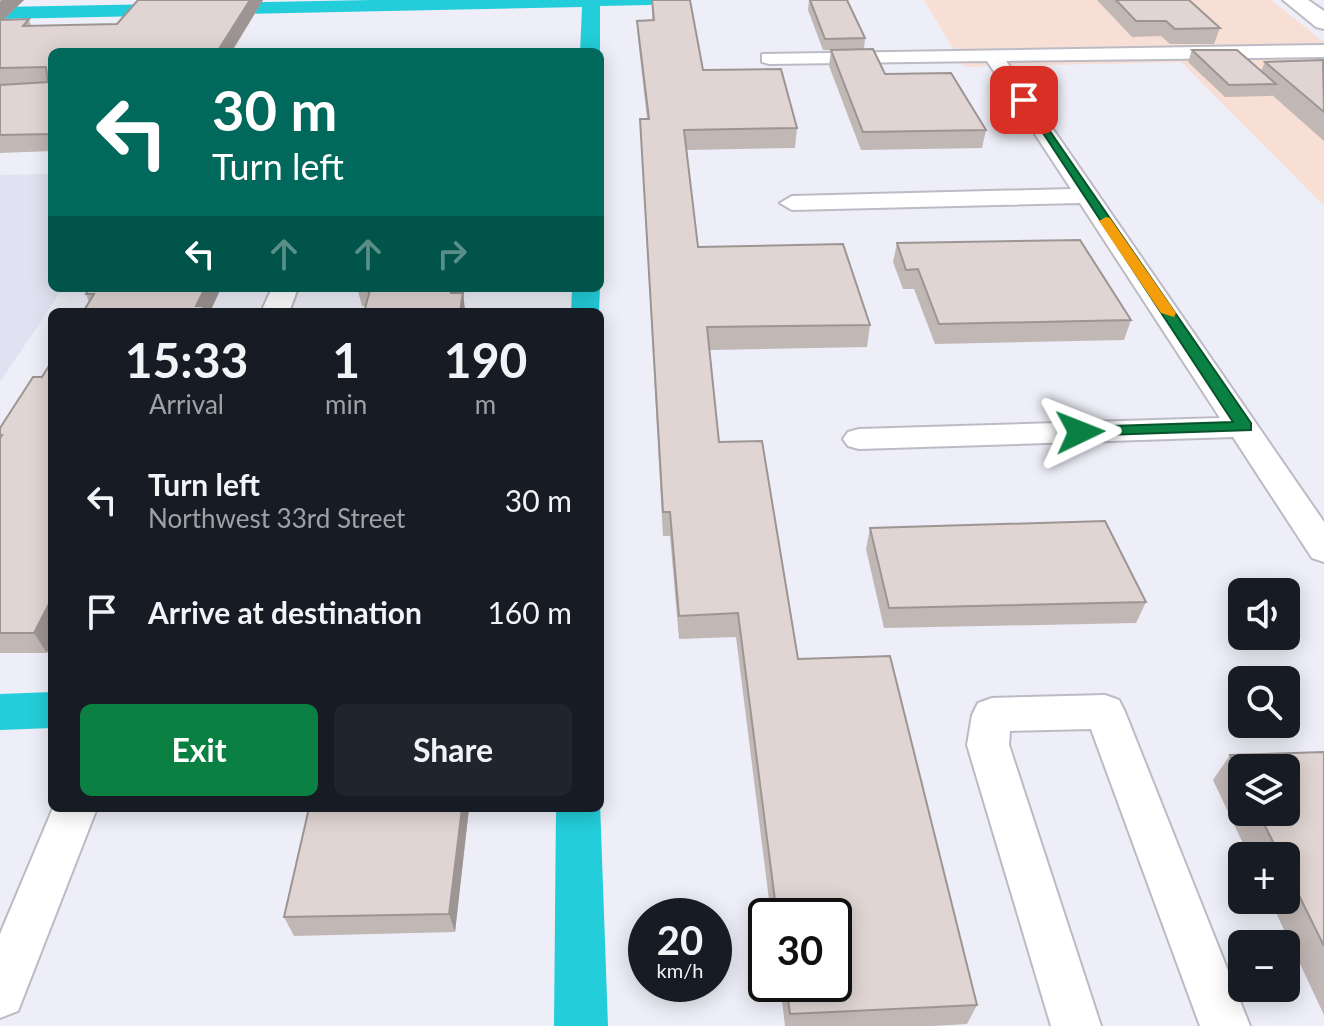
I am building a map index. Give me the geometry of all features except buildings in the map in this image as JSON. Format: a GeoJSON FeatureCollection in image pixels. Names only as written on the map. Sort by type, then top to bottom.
{"type":"FeatureCollection","features":[{"type":"Feature","properties":{"kind":"street"},"geometry":{"type":"LineString","coordinates":[[769,58],[1324,51]]}},
{"type":"Feature","properties":{"kind":"street"},"geometry":{"type":"LineString","coordinates":[[994,57],[1324,549]]}},
{"type":"Feature","properties":{"kind":"street"},"geometry":{"type":"LineString","coordinates":[[792,203],[1089,196]]}},
{"type":"Feature","properties":{"kind":"street"},"geometry":{"type":"LineString","coordinates":[[859,439],[1245,427]]}},
{"type":"Feature","properties":{"kind":"street"},"geometry":{"type":"LineString","coordinates":[[1076,1026],[988,745],[992,715],[1105,712],[1225,1026]]}},
{"type":"Feature","properties":{"kind":"street"},"geometry":{"type":"LineString","coordinates":[[0,993],[73,812]]}},
{"type":"Feature","properties":{"kind":"shaded area"},"geometry":{"type":"Polygon","coordinates":[[[924,0],[1271,0],[1324,42],[1324,206],[1181,62],[964,67],[924,0]]]}},
{"type":"Feature","properties":{"kind":"shaded area"},"geometry":{"type":"Polygon","coordinates":[[[48,174],[48,292],[60,292],[0,382],[0,175],[48,174]]]}},
{"type":"Feature","properties":{"kind":"waterway"},"geometry":{"type":"LineString","coordinates":[[591,1],[650,0]]}},
{"type":"Feature","properties":{"kind":"waterway"},"geometry":{"type":"LineString","coordinates":[[0,13],[591,1]]}},
{"type":"Feature","properties":{"kind":"waterway"},"geometry":{"type":"LineString","coordinates":[[590,48],[591,1]]}},
{"type":"Feature","properties":{"kind":"waterway"},"geometry":{"type":"LineString","coordinates":[[585,308],[586,292]]}},
{"type":"Feature","properties":{"kind":"waterway"},"geometry":{"type":"LineString","coordinates":[[0,712],[48,710]]}},
{"type":"Feature","properties":{"kind":"waterway"},"geometry":{"type":"LineString","coordinates":[[579,812],[581,1026]]}},
{"type":"Feature","properties":{"kind":"slow traffic"},"geometry":{"type":"LineString","coordinates":[[1106,221],[1168,313]]}},
{"type":"Feature","properties":{"kind":"route"},"geometry":{"type":"LineString","coordinates":[[1024,100],[1245,427],[1080,432]]}}]}
